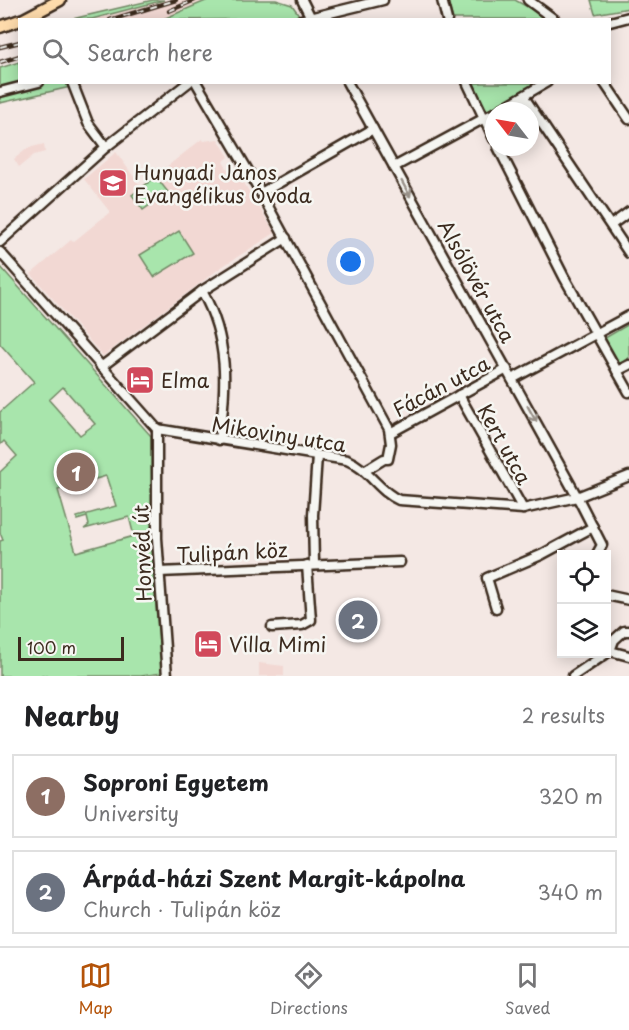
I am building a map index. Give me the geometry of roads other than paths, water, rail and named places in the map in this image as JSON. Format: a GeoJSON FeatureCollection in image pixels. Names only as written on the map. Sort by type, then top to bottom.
{"type":"FeatureCollection","features":[{"type":"Feature","properties":{"kind":"main road"},"geometry":{"type":"LineString","coordinates":[[25,18],[60,0]]}},
{"type":"Feature","properties":{"kind":"main road"},"geometry":{"type":"LineString","coordinates":[[0,27],[18,21]]}},
{"type":"Feature","properties":{"kind":"street"},"geometry":{"type":"LineString","coordinates":[[302,0],[311,18],[383,0]]}},
{"type":"Feature","properties":{"kind":"street"},"geometry":{"type":"LineString","coordinates":[[442,0],[446,18]]}},
{"type":"Feature","properties":{"kind":"street"},"geometry":{"type":"LineString","coordinates":[[528,0],[552,18]]}},
{"type":"Feature","properties":{"kind":"street"},"geometry":{"type":"LineString","coordinates":[[611,22],[629,17]]}},
{"type":"Feature","properties":{"kind":"street"},"geometry":{"type":"LineString","coordinates":[[0,92],[31,84]]}},
{"type":"Feature","properties":{"kind":"street"},"geometry":{"type":"LineString","coordinates":[[73,84],[88,123],[106,147]]}},
{"type":"Feature","properties":{"kind":"street"},"geometry":{"type":"LineString","coordinates":[[0,242],[106,147],[185,84]]}},
{"type":"Feature","properties":{"kind":"street"},"geometry":{"type":"LineString","coordinates":[[197,84],[286,238],[390,433],[388,459],[366,470]]}},
{"type":"Feature","properties":{"kind":"street","name":"Alsólövér utca"},"geometry":{"type":"LineString","coordinates":[[348,84],[577,497],[602,545],[600,550]]}},
{"type":"Feature","properties":{"kind":"street"},"geometry":{"type":"LineString","coordinates":[[394,167],[484,119],[468,84]]}},
{"type":"Feature","properties":{"kind":"street"},"geometry":{"type":"LineString","coordinates":[[514,102],[544,84]]}},
{"type":"Feature","properties":{"kind":"street"},"geometry":{"type":"LineString","coordinates":[[605,84],[629,119]]}},
{"type":"Feature","properties":{"kind":"street"},"geometry":{"type":"LineString","coordinates":[[524,96],[629,253]]}},
{"type":"Feature","properties":{"kind":"street"},"geometry":{"type":"LineString","coordinates":[[261,194],[373,129]]}},
{"type":"Feature","properties":{"kind":"street"},"geometry":{"type":"LineString","coordinates":[[503,156],[629,392]]}},
{"type":"Feature","properties":{"kind":"street"},"geometry":{"type":"LineString","coordinates":[[610,225],[629,212]]}},
{"type":"Feature","properties":{"kind":"street"},"geometry":{"type":"LineString","coordinates":[[101,367],[202,291],[286,238]]}},
{"type":"Feature","properties":{"kind":"street"},"geometry":{"type":"LineString","coordinates":[[0,252],[157,429]]}},
{"type":"Feature","properties":{"kind":"street"},"geometry":{"type":"LineString","coordinates":[[202,291],[219,328],[225,356],[226,389],[219,440]]}},
{"type":"Feature","properties":{"kind":"street"},"geometry":{"type":"LineString","coordinates":[[513,379],[629,316]]}},
{"type":"Feature","properties":{"kind":"street"},"geometry":{"type":"LineString","coordinates":[[617,371],[629,364]]}},
{"type":"Feature","properties":{"kind":"street","name":"Fácán utca"},"geometry":{"type":"LineString","coordinates":[[390,433],[507,369]]}},
{"type":"Feature","properties":{"kind":"street","name":"Kert utca"},"geometry":{"type":"LineString","coordinates":[[459,395],[523,509]]}},
{"type":"Feature","properties":{"kind":"street","name":"Mikoviny utca"},"geometry":{"type":"LineString","coordinates":[[157,429],[347,460],[366,470],[385,492],[399,500],[523,509],[577,497],[629,476]]}},
{"type":"Feature","properties":{"kind":"street","name":"Honvéd út"},"geometry":{"type":"LineString","coordinates":[[157,429],[159,572],[166,676]]}},
{"type":"Feature","properties":{"kind":"street"},"geometry":{"type":"LineString","coordinates":[[311,565],[317,456]]}},
{"type":"Feature","properties":{"kind":"street"},"geometry":{"type":"LineString","coordinates":[[496,608],[487,578],[541,555],[593,527]]}},
{"type":"Feature","properties":{"kind":"street","name":"Tulipán köz"},"geometry":{"type":"LineString","coordinates":[[159,572],[400,562]]}},
{"type":"Feature","properties":{"kind":"street","name":"Tulipán köz"},"geometry":{"type":"LineString","coordinates":[[272,627],[302,626],[311,620],[311,565]]}},
{"type":"Feature","properties":{"kind":"street"},"geometry":{"type":"LineString","coordinates":[[611,596],[629,600]]}},
{"type":"Feature","properties":{"kind":"street"},"geometry":{"type":"LineString","coordinates":[[611,648],[614,640],[624,631],[629,631]]}},
{"type":"Feature","properties":{"kind":"street"},"geometry":{"type":"LineString","coordinates":[[611,651],[629,656]]}},
{"type":"Feature","properties":{"kind":"street"},"geometry":{"type":"LineString","coordinates":[[573,676],[600,658]]}},
{"type":"Feature","properties":{"kind":"railway"},"geometry":{"type":"LineString","coordinates":[[117,18],[176,0]]}},
{"type":"Feature","properties":{"kind":"railway"},"geometry":{"type":"LineString","coordinates":[[169,11],[195,0]]}},
{"type":"Feature","properties":{"kind":"railway"},"geometry":{"type":"LineString","coordinates":[[0,47],[18,42]]}},
{"type":"Feature","properties":{"kind":"railway"},"geometry":{"type":"LineString","coordinates":[[0,62],[18,57]]}},
{"type":"Feature","properties":{"kind":"place","name":"Hunyadi János Evangélikus Óvoda"},"geometry":{"type":"Point","coordinates":[113,183]}},
{"type":"Feature","properties":{"kind":"place","name":"Elma"},"geometry":{"type":"Point","coordinates":[140,380]}},
{"type":"Feature","properties":{"kind":"place","name":"Soproni Egyetem"},"geometry":{"type":"Point","coordinates":[76,472]}},
{"type":"Feature","properties":{"kind":"place","name":"Árpád-házi Szent Margit-kápolna"},"geometry":{"type":"Point","coordinates":[358,620]}},
{"type":"Feature","properties":{"kind":"place","name":"Villa Mimi"},"geometry":{"type":"Point","coordinates":[208,644]}}]}
